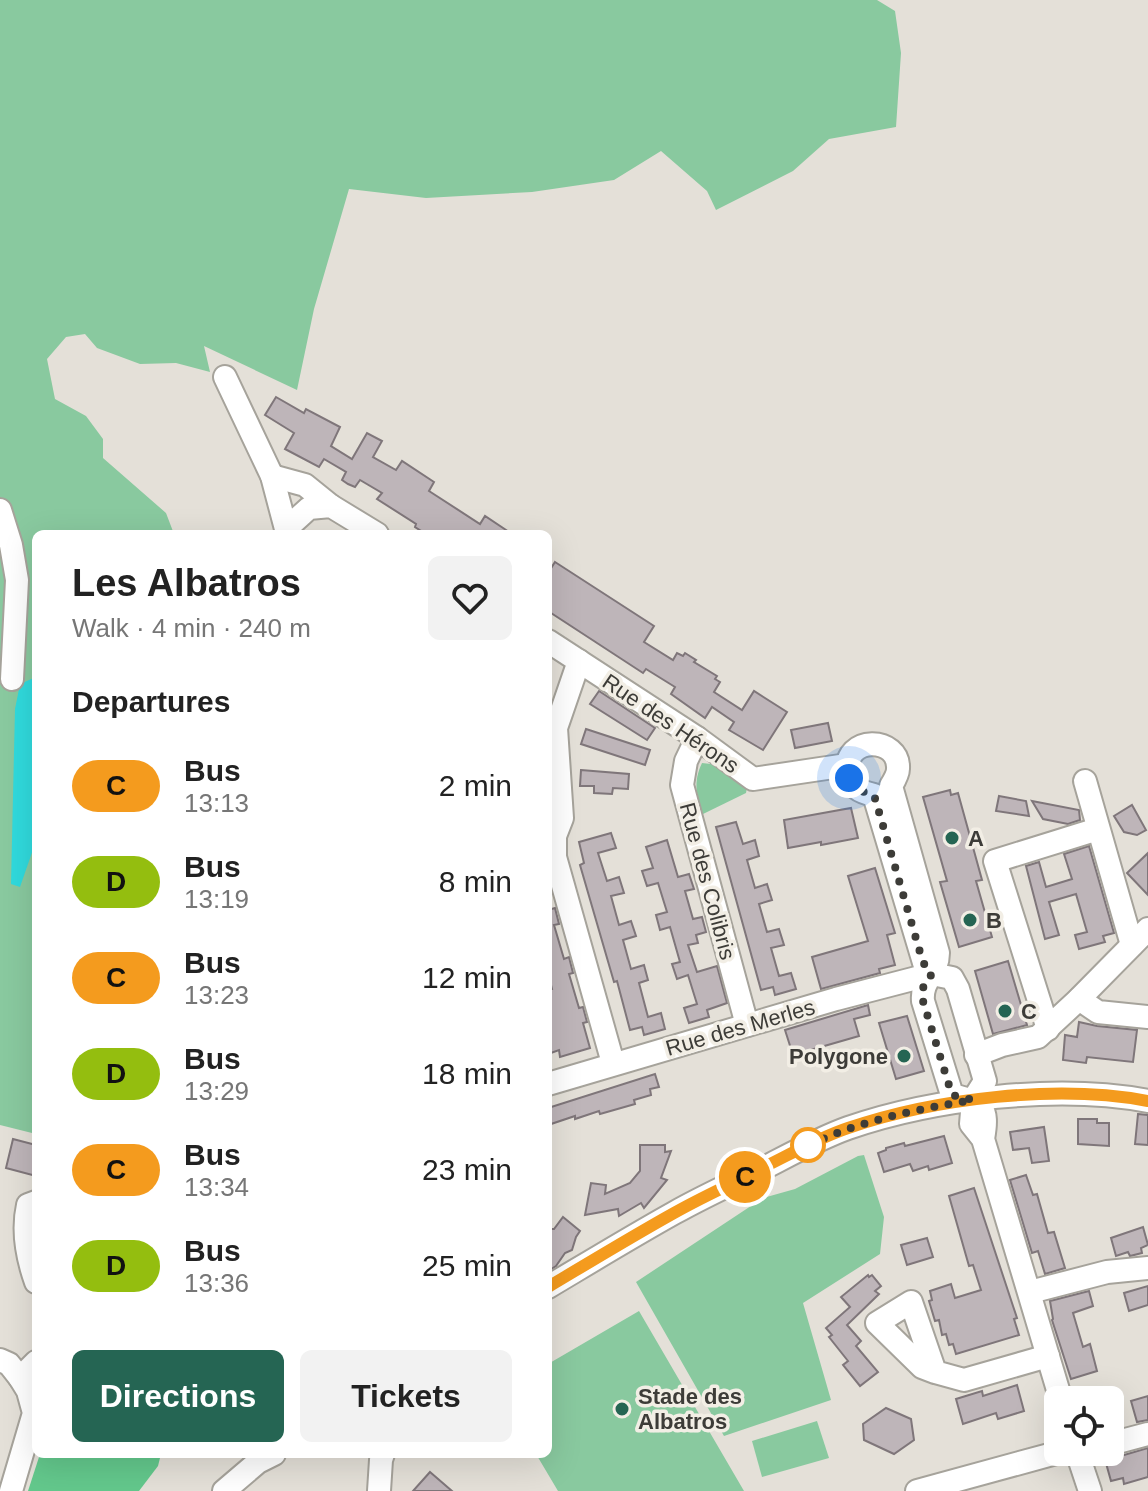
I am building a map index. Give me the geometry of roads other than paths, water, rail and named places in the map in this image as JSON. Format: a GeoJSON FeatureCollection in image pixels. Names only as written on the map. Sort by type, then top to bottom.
{"type":"FeatureCollection","features":[{"type":"Feature","properties":{"kind":"street"},"geometry":{"type":"LineString","coordinates":[[225,377],[272,476],[286,530]]}},
{"type":"Feature","properties":{"kind":"street"},"geometry":{"type":"LineString","coordinates":[[272,476],[305,485],[320,507],[369,530]]}},
{"type":"Feature","properties":{"kind":"street"},"geometry":{"type":"LineString","coordinates":[[289,530],[320,507]]}},
{"type":"Feature","properties":{"kind":"street"},"geometry":{"type":"LineString","coordinates":[[0,510],[11,545],[17,580],[12,679]]}},
{"type":"Feature","properties":{"kind":"street","name":"Rue des Hérons"},"geometry":{"type":"LineString","coordinates":[[552,644],[697,738],[753,779],[847,765]]}},
{"type":"Feature","properties":{"kind":"street"},"geometry":{"type":"LineString","coordinates":[[579,661],[556,728],[562,818],[555,836],[555,857],[613,1063]]}},
{"type":"Feature","properties":{"kind":"street","name":"Rue des Colibris"},"geometry":{"type":"LineString","coordinates":[[697,738],[686,761],[682,785],[747,1025]]}},
{"type":"Feature","properties":{"kind":"street"},"geometry":{"type":"LineString","coordinates":[[973,1100],[985,1081],[958,989],[952,978],[932,974],[922,959],[874,795],[854,787],[849,778],[847,765],[859,747],[877,744],[890,750],[898,763],[891,786],[938,953],[938,963],[932,974],[924,983],[923,1001],[952,1095],[973,1100],[982,1107],[986,1121],[983,1139],[1057,1386]]}},
{"type":"Feature","properties":{"kind":"street"},"geometry":{"type":"LineString","coordinates":[[976,1055],[1038,1037],[1140,937],[1098,829],[1085,781]]}},
{"type":"Feature","properties":{"kind":"street"},"geometry":{"type":"LineString","coordinates":[[1048,1029],[995,861],[1098,829]]}},
{"type":"Feature","properties":{"kind":"street","name":"Rue des Merles"},"geometry":{"type":"LineString","coordinates":[[552,1083],[932,974]]}},
{"type":"Feature","properties":{"kind":"street"},"geometry":{"type":"LineString","coordinates":[[1079,999],[1098,1012],[1148,1017]]}},
{"type":"Feature","properties":{"kind":"street"},"geometry":{"type":"LineString","coordinates":[[552,1285],[676,1212],[847,1128],[885,1117],[973,1100],[1073,1094],[1148,1101]]}},
{"type":"Feature","properties":{"kind":"street"},"geometry":{"type":"LineString","coordinates":[[32,1204],[28,1205],[25,1219],[25,1237],[32,1266]]}},
{"type":"Feature","properties":{"kind":"street"},"geometry":{"type":"LineString","coordinates":[[1030,1292],[1107,1272],[1148,1268]]}},
{"type":"Feature","properties":{"kind":"street"},"geometry":{"type":"LineString","coordinates":[[935,1372],[964,1380],[1048,1356]]}},
{"type":"Feature","properties":{"kind":"street"},"geometry":{"type":"LineString","coordinates":[[0,1360],[9,1364],[10,1378]]}},
{"type":"Feature","properties":{"kind":"street"},"geometry":{"type":"LineString","coordinates":[[10,1378],[32,1364]]}},
{"type":"Feature","properties":{"kind":"street"},"geometry":{"type":"LineString","coordinates":[[10,1378],[28,1391],[32,1406]]}},
{"type":"Feature","properties":{"kind":"street"},"geometry":{"type":"LineString","coordinates":[[11,1491],[32,1420]]}},
{"type":"Feature","properties":{"kind":"street"},"geometry":{"type":"LineString","coordinates":[[1124,1440],[1148,1434]]}},
{"type":"Feature","properties":{"kind":"street"},"geometry":{"type":"LineString","coordinates":[[921,1483],[1044,1456]]}},
{"type":"Feature","properties":{"kind":"street"},"geometry":{"type":"LineString","coordinates":[[224,1491],[261,1458]]}},
{"type":"Feature","properties":{"kind":"street"},"geometry":{"type":"LineString","coordinates":[[379,1491],[383,1458]]}},
{"type":"Feature","properties":{"kind":"street"},"geometry":{"type":"LineString","coordinates":[[1082,1466],[1090,1491]]}},
{"type":"Feature","properties":{"kind":"water"},"geometry":{"type":"Polygon","coordinates":[[[32,679],[32,852],[20,887],[11,884],[15,709],[20,684],[32,679]]]}},
{"type":"Feature","properties":{"kind":"place","name":"A"},"geometry":{"type":"Point","coordinates":[952,838]}},
{"type":"Feature","properties":{"kind":"place","name":"B"},"geometry":{"type":"Point","coordinates":[970,920]}},
{"type":"Feature","properties":{"kind":"place","name":"C"},"geometry":{"type":"Point","coordinates":[1005,1011]}},
{"type":"Feature","properties":{"kind":"place","name":"Polygone"},"geometry":{"type":"Point","coordinates":[904,1056]}},
{"type":"Feature","properties":{"kind":"place","name":"Stade des Albatros"},"geometry":{"type":"Point","coordinates":[622,1409]}}]}
